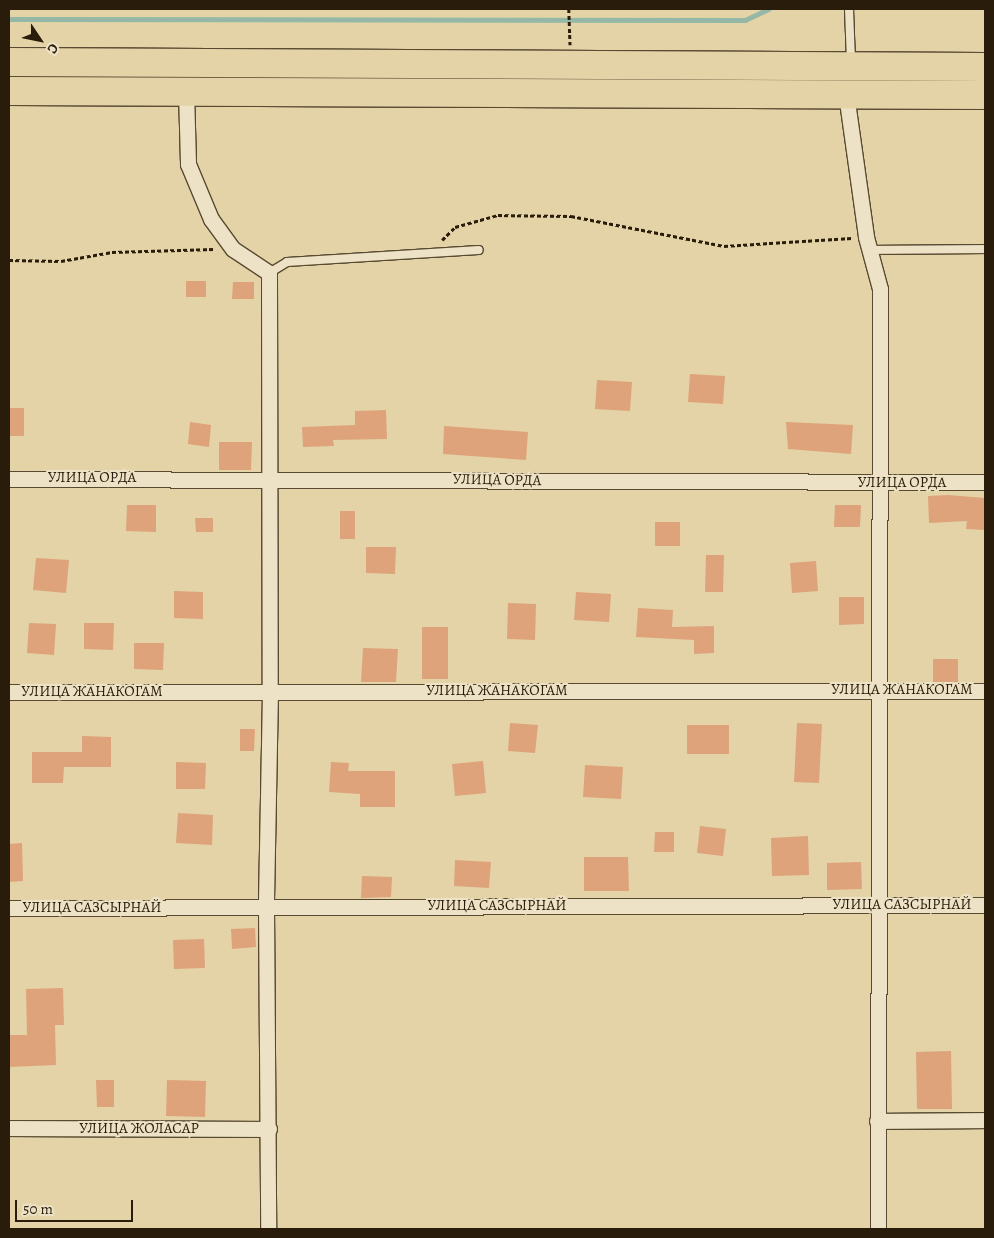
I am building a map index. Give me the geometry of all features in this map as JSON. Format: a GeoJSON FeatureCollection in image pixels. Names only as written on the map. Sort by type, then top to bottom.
{"type":"FeatureCollection","features":[{"type":"Feature","properties":{"kind":"highway"},"geometry":{"type":"LineString","coordinates":[[9,62],[985,67]]}},
{"type":"Feature","properties":{"kind":"highway"},"geometry":{"type":"LineString","coordinates":[[155,62],[155,91]]}},
{"type":"Feature","properties":{"kind":"highway"},"geometry":{"type":"LineString","coordinates":[[9,91],[985,95]]}},
{"type":"Feature","properties":{"kind":"street"},"geometry":{"type":"LineString","coordinates":[[186,91],[188,164],[211,219],[233,249],[268,273],[270,692],[266,907],[269,1130],[268,1229]]}},
{"type":"Feature","properties":{"kind":"street"},"geometry":{"type":"LineString","coordinates":[[846,94],[868,243],[880,290],[878,1229]]}},
{"type":"Feature","properties":{"kind":"street","name":"УЛИЦА ОРДА"},"geometry":{"type":"LineString","coordinates":[[9,478],[985,482]]}},
{"type":"Feature","properties":{"kind":"street","name":"УЛИЦА ЖАНАКОГАМ"},"geometry":{"type":"LineString","coordinates":[[9,692],[985,690]]}},
{"type":"Feature","properties":{"kind":"street","name":"УЛИЦА САЗСЫРНАЙ"},"geometry":{"type":"LineString","coordinates":[[9,908],[985,905]]}},
{"type":"Feature","properties":{"kind":"street"},"geometry":{"type":"LineString","coordinates":[[877,1120],[985,1120]]}},
{"type":"Feature","properties":{"kind":"street","name":"УЛИЦА ЖОЛАСАР"},"geometry":{"type":"LineString","coordinates":[[9,1128],[269,1130]]}},
{"type":"Feature","properties":{"kind":"lane"},"geometry":{"type":"LineString","coordinates":[[849,9],[851,66]]}},
{"type":"Feature","properties":{"kind":"lane"},"geometry":{"type":"LineString","coordinates":[[868,243],[985,249]]}},
{"type":"Feature","properties":{"kind":"lane"},"geometry":{"type":"LineString","coordinates":[[268,273],[287,262],[479,250]]}},
{"type":"Feature","properties":{"kind":"path"},"geometry":{"type":"LineString","coordinates":[[569,9],[571,64]]}},
{"type":"Feature","properties":{"kind":"path"},"geometry":{"type":"LineString","coordinates":[[429,253],[456,228],[498,215],[571,216],[724,246],[868,243]]}},
{"type":"Feature","properties":{"kind":"path"},"geometry":{"type":"LineString","coordinates":[[9,260],[61,261],[112,252],[233,249]]}},
{"type":"Feature","properties":{"kind":"building"},"geometry":{"type":"Polygon","coordinates":[[[186,281],[206,281],[206,297],[186,297],[186,281]]]}},
{"type":"Feature","properties":{"kind":"building"},"geometry":{"type":"Polygon","coordinates":[[[233,282],[254,282],[254,299],[232,299],[233,282]]]}},
{"type":"Feature","properties":{"kind":"building"},"geometry":{"type":"Polygon","coordinates":[[[690,374],[725,376],[723,404],[688,402],[690,374]]]}},
{"type":"Feature","properties":{"kind":"building"},"geometry":{"type":"Polygon","coordinates":[[[597,380],[632,382],[630,411],[595,409],[597,380]]]}},
{"type":"Feature","properties":{"kind":"building"},"geometry":{"type":"Polygon","coordinates":[[[9,408],[24,408],[24,436],[9,436],[9,408]]]}},
{"type":"Feature","properties":{"kind":"building"},"geometry":{"type":"Polygon","coordinates":[[[386,410],[387,439],[333,440],[334,446],[303,447],[302,427],[355,425],[355,411],[386,410]]]}},
{"type":"Feature","properties":{"kind":"building"},"geometry":{"type":"Polygon","coordinates":[[[190,422],[211,425],[209,447],[188,444],[190,422]]]}},
{"type":"Feature","properties":{"kind":"building"},"geometry":{"type":"Polygon","coordinates":[[[786,422],[853,425],[851,454],[788,449],[786,422]]]}},
{"type":"Feature","properties":{"kind":"building"},"geometry":{"type":"Polygon","coordinates":[[[444,426],[528,432],[526,460],[443,454],[444,426]]]}},
{"type":"Feature","properties":{"kind":"building"},"geometry":{"type":"Polygon","coordinates":[[[219,442],[252,442],[251,470],[219,470],[219,442]]]}},
{"type":"Feature","properties":{"kind":"building"},"geometry":{"type":"Polygon","coordinates":[[[948,495],[985,498],[985,530],[966,529],[967,521],[929,523],[928,496],[948,495]]]}},
{"type":"Feature","properties":{"kind":"building"},"geometry":{"type":"Polygon","coordinates":[[[127,505],[156,505],[156,532],[126,531],[127,505]]]}},
{"type":"Feature","properties":{"kind":"building"},"geometry":{"type":"Polygon","coordinates":[[[835,505],[861,505],[860,527],[834,527],[835,505]]]}},
{"type":"Feature","properties":{"kind":"building"},"geometry":{"type":"Polygon","coordinates":[[[340,511],[355,511],[355,539],[340,539],[340,511]]]}},
{"type":"Feature","properties":{"kind":"building"},"geometry":{"type":"Polygon","coordinates":[[[195,518],[213,518],[213,532],[196,532],[195,518]]]}},
{"type":"Feature","properties":{"kind":"building"},"geometry":{"type":"Polygon","coordinates":[[[655,522],[680,522],[680,546],[655,546],[655,522]]]}},
{"type":"Feature","properties":{"kind":"building"},"geometry":{"type":"Polygon","coordinates":[[[366,547],[396,547],[395,574],[366,573],[366,547]]]}},
{"type":"Feature","properties":{"kind":"building"},"geometry":{"type":"Polygon","coordinates":[[[706,555],[724,555],[723,592],[705,592],[706,555]]]}},
{"type":"Feature","properties":{"kind":"building"},"geometry":{"type":"Polygon","coordinates":[[[36,558],[69,560],[66,593],[33,590],[36,558]]]}},
{"type":"Feature","properties":{"kind":"building"},"geometry":{"type":"Polygon","coordinates":[[[816,561],[818,591],[792,593],[790,563],[816,561]]]}},
{"type":"Feature","properties":{"kind":"building"},"geometry":{"type":"Polygon","coordinates":[[[174,591],[203,592],[203,619],[174,618],[174,591]]]}},
{"type":"Feature","properties":{"kind":"building"},"geometry":{"type":"Polygon","coordinates":[[[576,592],[611,594],[609,622],[574,620],[576,592]]]}},
{"type":"Feature","properties":{"kind":"building"},"geometry":{"type":"Polygon","coordinates":[[[839,597],[864,597],[864,624],[839,625],[839,597]]]}},
{"type":"Feature","properties":{"kind":"building"},"geometry":{"type":"Polygon","coordinates":[[[508,603],[536,604],[535,640],[507,639],[508,603]]]}},
{"type":"Feature","properties":{"kind":"building"},"geometry":{"type":"Polygon","coordinates":[[[638,608],[673,610],[672,627],[714,626],[714,653],[694,654],[694,640],[636,637],[638,608]]]}},
{"type":"Feature","properties":{"kind":"building"},"geometry":{"type":"Polygon","coordinates":[[[29,623],[56,624],[54,655],[27,653],[29,623]]]}},
{"type":"Feature","properties":{"kind":"building"},"geometry":{"type":"Polygon","coordinates":[[[84,623],[114,623],[113,650],[84,649],[84,623]]]}},
{"type":"Feature","properties":{"kind":"building"},"geometry":{"type":"Polygon","coordinates":[[[422,627],[448,627],[448,679],[422,679],[422,627]]]}},
{"type":"Feature","properties":{"kind":"building"},"geometry":{"type":"Polygon","coordinates":[[[134,643],[164,643],[163,670],[134,669],[134,643]]]}},
{"type":"Feature","properties":{"kind":"building"},"geometry":{"type":"Polygon","coordinates":[[[363,648],[398,649],[396,682],[361,682],[363,648]]]}},
{"type":"Feature","properties":{"kind":"building"},"geometry":{"type":"Polygon","coordinates":[[[933,659],[958,659],[958,682],[933,682],[933,659]]]}},
{"type":"Feature","properties":{"kind":"building"},"geometry":{"type":"Polygon","coordinates":[[[510,723],[538,725],[535,753],[508,751],[510,723]]]}},
{"type":"Feature","properties":{"kind":"building"},"geometry":{"type":"Polygon","coordinates":[[[797,723],[822,724],[819,783],[794,782],[797,723]]]}},
{"type":"Feature","properties":{"kind":"building"},"geometry":{"type":"Polygon","coordinates":[[[687,725],[729,725],[729,754],[687,754],[687,725]]]}},
{"type":"Feature","properties":{"kind":"building"},"geometry":{"type":"Polygon","coordinates":[[[240,729],[255,729],[254,751],[240,751],[240,729]]]}},
{"type":"Feature","properties":{"kind":"building"},"geometry":{"type":"Polygon","coordinates":[[[82,736],[111,737],[111,767],[64,767],[63,783],[32,783],[32,752],[82,752],[82,736]]]}},
{"type":"Feature","properties":{"kind":"building"},"geometry":{"type":"Polygon","coordinates":[[[483,761],[486,793],[455,796],[452,764],[483,761]]]}},
{"type":"Feature","properties":{"kind":"building"},"geometry":{"type":"Polygon","coordinates":[[[176,762],[206,763],[205,789],[176,789],[176,762]]]}},
{"type":"Feature","properties":{"kind":"building"},"geometry":{"type":"Polygon","coordinates":[[[331,762],[349,763],[348,771],[395,771],[395,807],[360,807],[360,794],[329,792],[331,762]]]}},
{"type":"Feature","properties":{"kind":"building"},"geometry":{"type":"Polygon","coordinates":[[[585,765],[623,767],[621,799],[583,797],[585,765]]]}},
{"type":"Feature","properties":{"kind":"building"},"geometry":{"type":"Polygon","coordinates":[[[178,813],[213,815],[212,845],[176,843],[178,813]]]}},
{"type":"Feature","properties":{"kind":"building"},"geometry":{"type":"Polygon","coordinates":[[[700,826],[726,829],[723,856],[697,853],[700,826]]]}},
{"type":"Feature","properties":{"kind":"building"},"geometry":{"type":"Polygon","coordinates":[[[655,832],[674,832],[674,852],[654,852],[655,832]]]}},
{"type":"Feature","properties":{"kind":"building"},"geometry":{"type":"Polygon","coordinates":[[[808,836],[809,875],[772,876],[771,838],[808,836]]]}},
{"type":"Feature","properties":{"kind":"building"},"geometry":{"type":"Polygon","coordinates":[[[22,843],[23,881],[9,882],[9,844],[22,843]]]}},
{"type":"Feature","properties":{"kind":"building"},"geometry":{"type":"Polygon","coordinates":[[[584,857],[628,857],[629,891],[584,891],[584,857]]]}},
{"type":"Feature","properties":{"kind":"building"},"geometry":{"type":"Polygon","coordinates":[[[455,860],[491,862],[489,888],[454,886],[455,860]]]}},
{"type":"Feature","properties":{"kind":"building"},"geometry":{"type":"Polygon","coordinates":[[[861,862],[862,889],[827,890],[827,863],[861,862]]]}},
{"type":"Feature","properties":{"kind":"building"},"geometry":{"type":"Polygon","coordinates":[[[362,876],[392,877],[391,897],[361,898],[362,876]]]}},
{"type":"Feature","properties":{"kind":"building"},"geometry":{"type":"Polygon","coordinates":[[[255,928],[256,947],[232,949],[231,929],[255,928]]]}},
{"type":"Feature","properties":{"kind":"building"},"geometry":{"type":"Polygon","coordinates":[[[204,939],[205,968],[174,969],[173,940],[204,939]]]}},
{"type":"Feature","properties":{"kind":"building"},"geometry":{"type":"Polygon","coordinates":[[[63,988],[64,1025],[55,1025],[56,1065],[9,1067],[9,1035],[27,1035],[26,989],[63,988]]]}},
{"type":"Feature","properties":{"kind":"building"},"geometry":{"type":"Polygon","coordinates":[[[951,1051],[952,1109],[917,1109],[916,1052],[951,1051]]]}},
{"type":"Feature","properties":{"kind":"building"},"geometry":{"type":"Polygon","coordinates":[[[96,1080],[114,1080],[114,1107],[97,1107],[96,1080]]]}},
{"type":"Feature","properties":{"kind":"building"},"geometry":{"type":"Polygon","coordinates":[[[167,1080],[206,1081],[205,1117],[166,1116],[167,1080]]]}},
{"type":"Feature","properties":{"kind":"waterway"},"geometry":{"type":"LineString","coordinates":[[9,19],[745,20],[769,9]]}}]}
